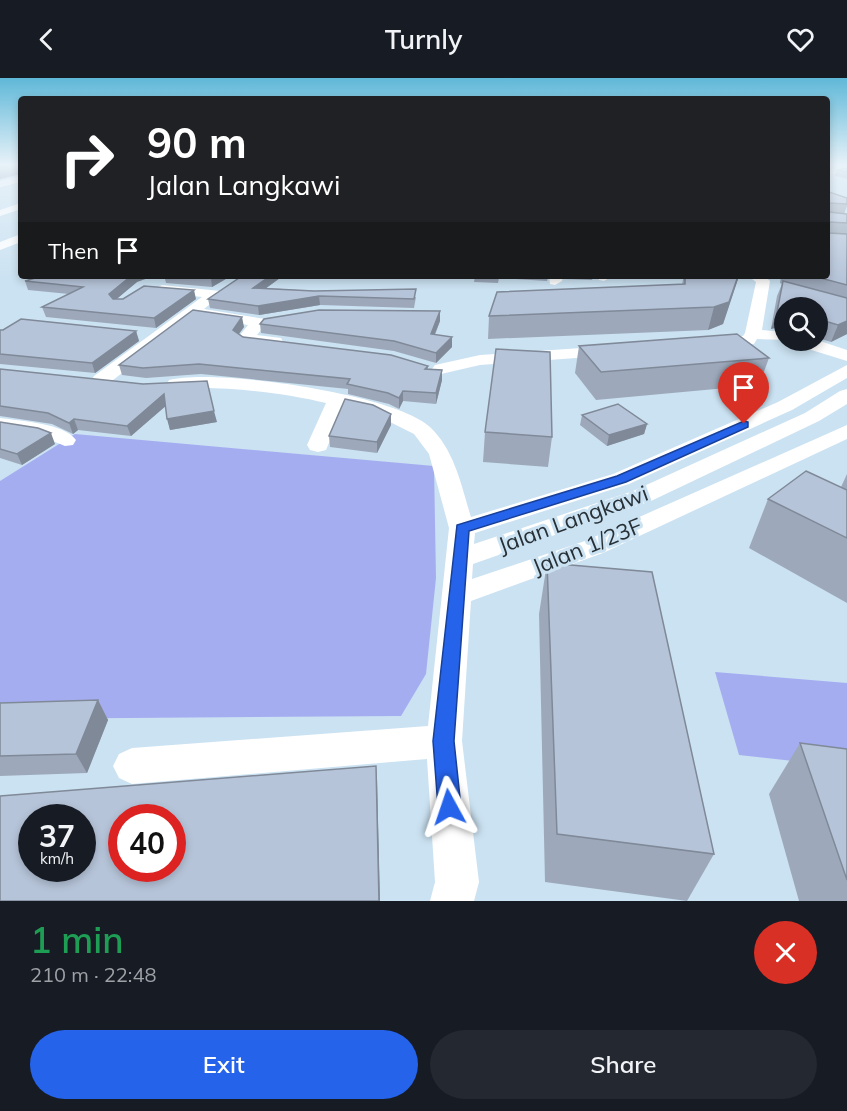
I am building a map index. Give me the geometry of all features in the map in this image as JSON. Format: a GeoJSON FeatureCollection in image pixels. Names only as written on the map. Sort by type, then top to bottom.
{"type":"FeatureCollection","features":[{"type":"Feature","properties":{"kind":"street"},"geometry":{"type":"LineString","coordinates":[[0,215],[18,207]]}},
{"type":"Feature","properties":{"kind":"street"},"geometry":{"type":"LineString","coordinates":[[0,215],[18,218]]}},
{"type":"Feature","properties":{"kind":"street"},"geometry":{"type":"LineString","coordinates":[[0,246],[18,239]]}},
{"type":"Feature","properties":{"kind":"street"},"geometry":{"type":"LineString","coordinates":[[101,380],[189,312],[219,292],[148,285],[164,279]]}},
{"type":"Feature","properties":{"kind":"street"},"geometry":{"type":"LineString","coordinates":[[694,345],[748,340],[753,334],[764,283]]}},
{"type":"Feature","properties":{"kind":"street"},"geometry":{"type":"LineString","coordinates":[[189,312],[259,322],[280,320]]}},
{"type":"Feature","properties":{"kind":"street"},"geometry":{"type":"LineString","coordinates":[[259,322],[245,339],[291,344]]}},
{"type":"Feature","properties":{"kind":"street"},"geometry":{"type":"LineString","coordinates":[[136,333],[159,335]]}},
{"type":"Feature","properties":{"kind":"street"},"geometry":{"type":"LineString","coordinates":[[753,334],[774,336]]}},
{"type":"Feature","properties":{"kind":"street"},"geometry":{"type":"LineString","coordinates":[[430,368],[480,360],[623,350]]}},
{"type":"Feature","properties":{"kind":"street"},"geometry":{"type":"LineString","coordinates":[[828,350],[847,356]]}},
{"type":"Feature","properties":{"kind":"street","name":"Jalan Langkawi"},"geometry":{"type":"LineString","coordinates":[[460,544],[621,479],[785,406],[847,370]]}},
{"type":"Feature","properties":{"kind":"street"},"geometry":{"type":"LineString","coordinates":[[79,378],[124,383]]}},
{"type":"Feature","properties":{"kind":"street"},"geometry":{"type":"LineString","coordinates":[[158,385],[201,382],[306,392],[381,410],[421,430],[440,453],[460,544],[444,741],[459,895]]}},
{"type":"Feature","properties":{"kind":"street","name":"Jalan Langkawi"},"geometry":{"type":"LineString","coordinates":[[460,544],[642,496],[812,417],[847,395]]}},
{"type":"Feature","properties":{"kind":"street"},"geometry":{"type":"LineString","coordinates":[[318,445],[337,400]]}},
{"type":"Feature","properties":{"kind":"street"},"geometry":{"type":"LineString","coordinates":[[785,406],[847,431]]}},
{"type":"Feature","properties":{"kind":"street"},"geometry":{"type":"LineString","coordinates":[[0,424],[49,432],[65,440]]}},
{"type":"Feature","properties":{"kind":"street","name":"Jalan 1/23F"},"geometry":{"type":"LineString","coordinates":[[457,595],[594,547],[847,431]]}},
{"type":"Feature","properties":{"kind":"street"},"geometry":{"type":"LineString","coordinates":[[132,766],[444,741]]}},
{"type":"Feature","properties":{"kind":"shaded area"},"geometry":{"type":"Polygon","coordinates":[[[75,434],[434,466],[436,578],[426,674],[401,716],[0,719],[0,481],[75,434]]]}},
{"type":"Feature","properties":{"kind":"shaded area"},"geometry":{"type":"Polygon","coordinates":[[[715,672],[847,683],[847,767],[739,755],[715,672]]]}},
{"type":"Feature","properties":{"kind":"building"},"geometry":{"type":"Polygon","coordinates":[[[830,212],[847,214],[847,223],[830,222],[830,212]]]}},
{"type":"Feature","properties":{"kind":"building"},"geometry":{"type":"Polygon","coordinates":[[[830,233],[847,234],[847,285],[824,279],[830,279],[830,233]]]}},
{"type":"Feature","properties":{"kind":"building"},"geometry":{"type":"Polygon","coordinates":[[[32,279],[127,279],[109,294],[113,299],[123,299],[144,286],[194,290],[154,318],[42,307],[83,287],[25,281],[32,279]]]}},
{"type":"Feature","properties":{"kind":"building"},"geometry":{"type":"Polygon","coordinates":[[[238,279],[266,279],[253,288],[314,291],[416,289],[414,299],[319,296],[258,306],[208,299],[238,279]]]}},
{"type":"Feature","properties":{"kind":"building"},"geometry":{"type":"Polygon","coordinates":[[[685,279],[737,279],[729,302],[714,307],[489,316],[497,292],[685,284],[685,279]]]}},
{"type":"Feature","properties":{"kind":"building"},"geometry":{"type":"Polygon","coordinates":[[[783,281],[847,298],[847,321],[838,325],[828,322],[828,297],[780,297],[783,281]]]}},
{"type":"Feature","properties":{"kind":"building"},"geometry":{"type":"Polygon","coordinates":[[[193,310],[242,317],[233,330],[243,337],[391,355],[428,366],[425,369],[442,370],[436,393],[403,391],[399,398],[388,393],[347,384],[350,379],[199,364],[143,368],[119,365],[193,310]]]}},
{"type":"Feature","properties":{"kind":"building"},"geometry":{"type":"Polygon","coordinates":[[[319,310],[440,311],[431,334],[452,337],[436,353],[394,341],[260,324],[264,319],[319,310]]]}},
{"type":"Feature","properties":{"kind":"building"},"geometry":{"type":"Polygon","coordinates":[[[21,319],[136,331],[92,363],[0,354],[0,330],[21,319]]]}},
{"type":"Feature","properties":{"kind":"building"},"geometry":{"type":"Polygon","coordinates":[[[737,334],[769,358],[601,372],[579,346],[737,334]]]}},
{"type":"Feature","properties":{"kind":"building"},"geometry":{"type":"Polygon","coordinates":[[[496,349],[550,352],[552,437],[485,432],[496,349]]]}},
{"type":"Feature","properties":{"kind":"building"},"geometry":{"type":"Polygon","coordinates":[[[0,369],[143,384],[207,381],[214,411],[167,419],[164,394],[127,426],[74,419],[69,423],[48,413],[0,406],[0,369]]]}},
{"type":"Feature","properties":{"kind":"building"},"geometry":{"type":"Polygon","coordinates":[[[345,399],[373,405],[391,414],[377,442],[329,436],[345,399]]]}},
{"type":"Feature","properties":{"kind":"building"},"geometry":{"type":"Polygon","coordinates":[[[618,404],[647,424],[609,435],[582,415],[618,404]]]}},
{"type":"Feature","properties":{"kind":"building"},"geometry":{"type":"Polygon","coordinates":[[[0,422],[38,428],[51,433],[17,454],[0,449],[0,422]]]}},
{"type":"Feature","properties":{"kind":"building"},"geometry":{"type":"Polygon","coordinates":[[[806,471],[847,490],[847,538],[768,499],[806,471]]]}},
{"type":"Feature","properties":{"kind":"building"},"geometry":{"type":"Polygon","coordinates":[[[547,563],[652,572],[714,854],[557,834],[547,563]]]}},
{"type":"Feature","properties":{"kind":"building"},"geometry":{"type":"Polygon","coordinates":[[[98,700],[76,754],[0,756],[0,703],[98,700]]]}},
{"type":"Feature","properties":{"kind":"building"},"geometry":{"type":"Polygon","coordinates":[[[800,743],[847,749],[847,880],[800,743]]]}},
{"type":"Feature","properties":{"kind":"building"},"geometry":{"type":"Polygon","coordinates":[[[376,766],[379,901],[0,901],[0,796],[376,766]]]}},
{"type":"Feature","properties":{"kind":"route"},"geometry":{"type":"LineString","coordinates":[[449,807],[444,741],[462,528],[621,479],[744,424]]}}]}
